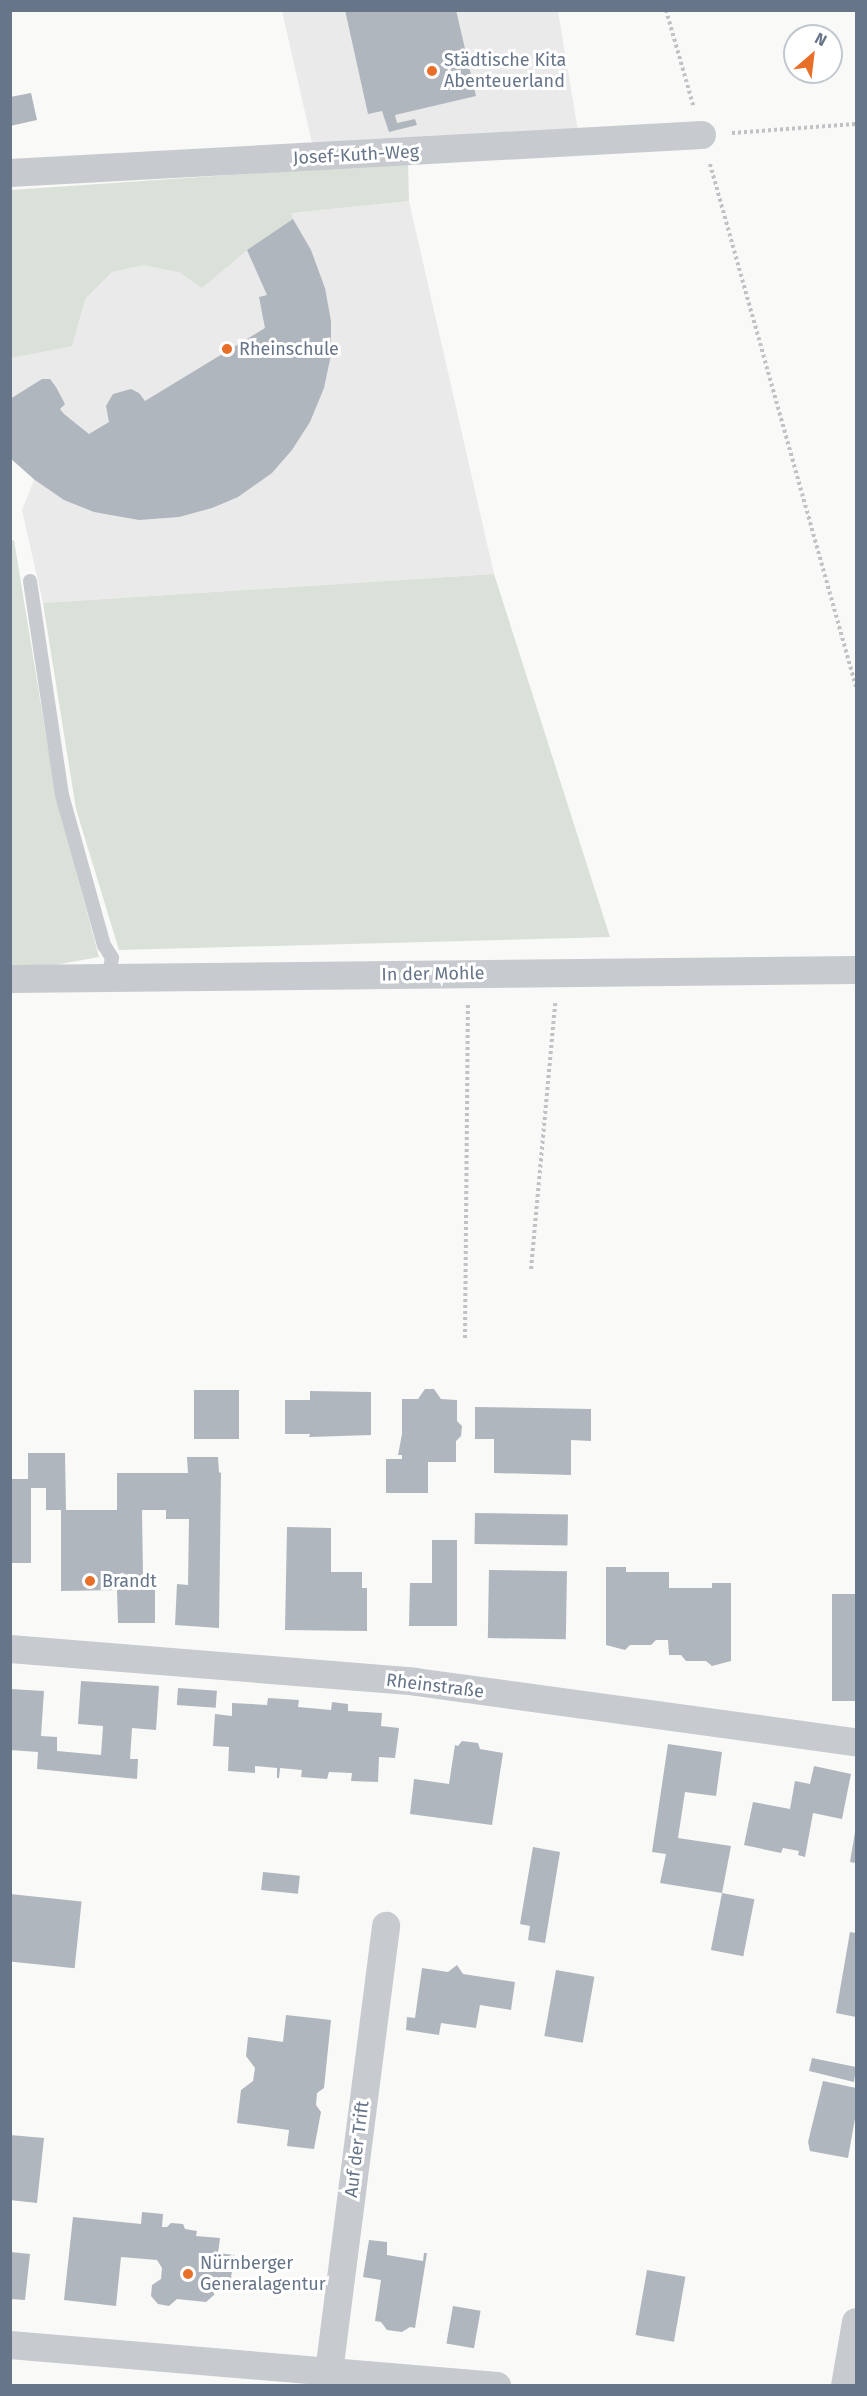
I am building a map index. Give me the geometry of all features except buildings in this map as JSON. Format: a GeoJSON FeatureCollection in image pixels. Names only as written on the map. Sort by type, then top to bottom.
{"type":"FeatureCollection","features":[{"type":"Feature","properties":{"kind":"street","name":"Josef-Kuth-Weg"},"geometry":{"type":"LineString","coordinates":[[10,173],[702,135]]}},
{"type":"Feature","properties":{"kind":"street","name":"In der Mohle"},"geometry":{"type":"LineString","coordinates":[[10,979],[856,970]]}},
{"type":"Feature","properties":{"kind":"street","name":"Rheinstraße"},"geometry":{"type":"LineString","coordinates":[[10,1649],[416,1682],[856,1742]]}},
{"type":"Feature","properties":{"kind":"street","name":"Auf der Trift"},"geometry":{"type":"LineString","coordinates":[[329,2372],[386,1926]]}},
{"type":"Feature","properties":{"kind":"street"},"geometry":{"type":"LineString","coordinates":[[845,2385],[856,2322]]}},
{"type":"Feature","properties":{"kind":"street"},"geometry":{"type":"LineString","coordinates":[[10,2345],[497,2385]]}},
{"type":"Feature","properties":{"kind":"lane"},"geometry":{"type":"LineString","coordinates":[[30,581],[62,795],[104,945],[112,958],[108,978]]}},
{"type":"Feature","properties":{"kind":"path"},"geometry":{"type":"LineString","coordinates":[[666,10],[856,687]]}},
{"type":"Feature","properties":{"kind":"path"},"geometry":{"type":"LineString","coordinates":[[702,135],[856,124]]}},
{"type":"Feature","properties":{"kind":"path"},"geometry":{"type":"LineString","coordinates":[[531,1269],[559,973]]}},
{"type":"Feature","properties":{"kind":"path"},"geometry":{"type":"LineString","coordinates":[[465,1338],[469,974]]}},
{"type":"Feature","properties":{"kind":"shaded area","name":"Städtische Kita Abenteuerland"},"geometry":{"type":"Polygon","coordinates":[[[282,11],[558,11],[578,131],[312,143],[282,11]]]}},
{"type":"Feature","properties":{"kind":"shaded area"},"geometry":{"type":"Polygon","coordinates":[[[408,163],[409,201],[291,213],[293,219],[247,250],[202,288],[179,272],[143,265],[112,272],[85,299],[72,346],[11,358],[11,190],[408,163]]]}},
{"type":"Feature","properties":{"kind":"shaded area","name":"Rheinschule"},"geometry":{"type":"Polygon","coordinates":[[[409,201],[494,574],[43,603],[22,510],[34,480],[11,458],[11,240],[409,201]]]}},
{"type":"Feature","properties":{"kind":"shaded area"},"geometry":{"type":"Polygon","coordinates":[[[14,540],[56,797],[99,957],[44,967],[11,967],[10,541],[14,540]]]}},
{"type":"Feature","properties":{"kind":"shaded area"},"geometry":{"type":"Polygon","coordinates":[[[494,574],[610,937],[119,950],[76,809],[43,603],[494,574]]]}},
{"type":"Feature","properties":{"kind":"place","name":"Städtische Kita Abenteuerland"},"geometry":{"type":"Point","coordinates":[432,71]}},
{"type":"Feature","properties":{"kind":"place","name":"Rheinschule"},"geometry":{"type":"Point","coordinates":[227,349]}},
{"type":"Feature","properties":{"kind":"place","name":"Brandt"},"geometry":{"type":"Point","coordinates":[90,1581]}},
{"type":"Feature","properties":{"kind":"place","name":"Nürnberger Generalagentur"},"geometry":{"type":"Point","coordinates":[188,2274]}}]}
